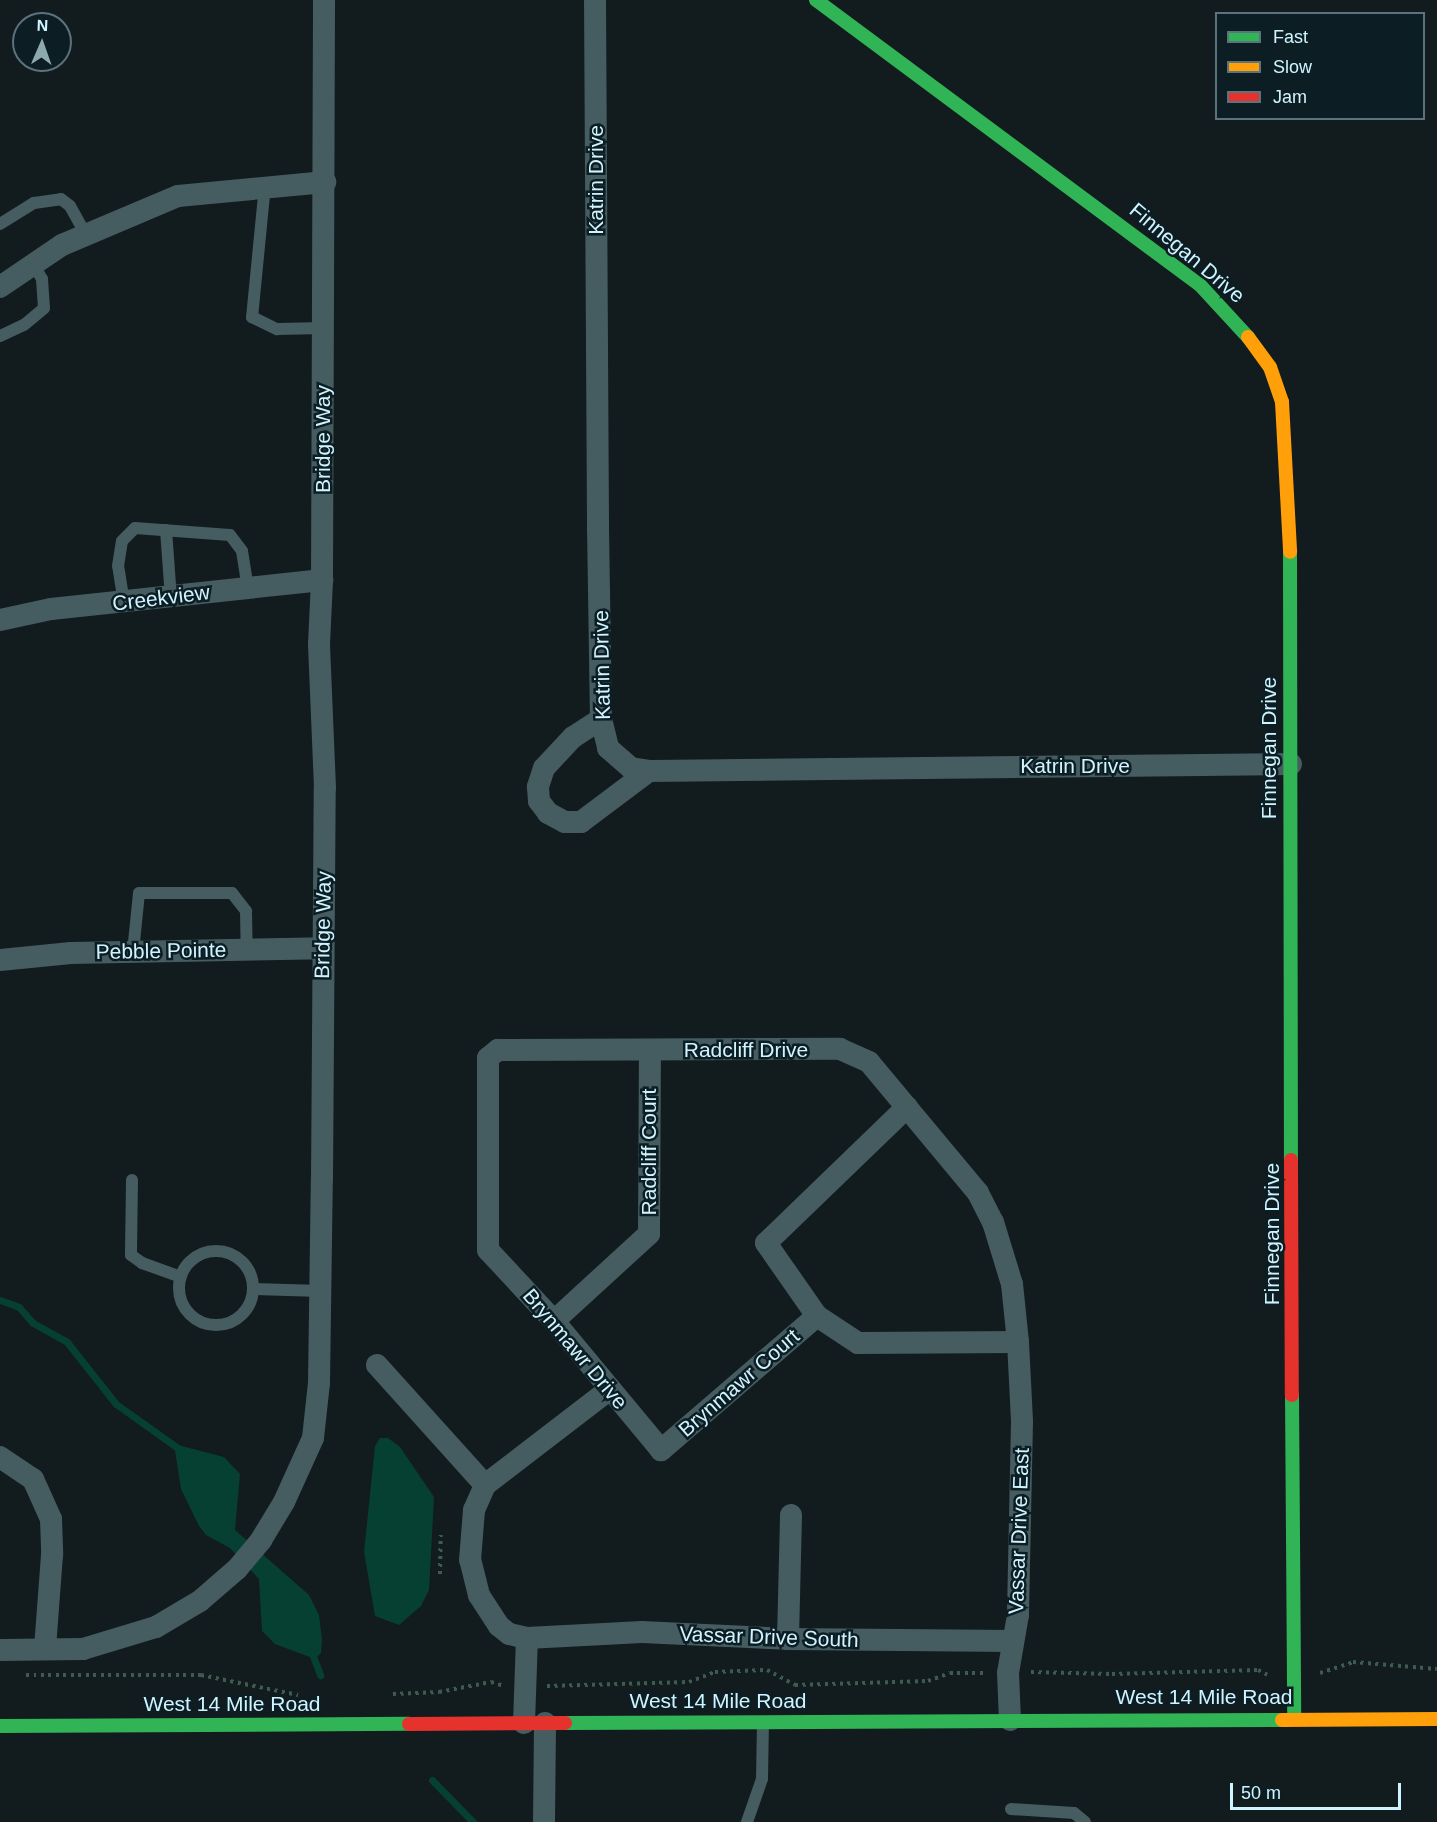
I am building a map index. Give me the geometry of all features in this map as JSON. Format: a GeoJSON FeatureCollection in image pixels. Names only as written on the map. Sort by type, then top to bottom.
{"type":"FeatureCollection","features":[{"type":"Feature","properties":{"kind":"street","name":"Bridge Way"},"geometry":{"type":"LineString","coordinates":[[0,1650],[83,1649],[156,1627],[200,1601],[237,1569],[261,1540],[284,1502],[313,1438],[319,1383],[321,1291],[325,788],[319,644],[322,580],[324,328],[324,0]]}},
{"type":"Feature","properties":{"kind":"street","name":"Katrin Drive"},"geometry":{"type":"LineString","coordinates":[[595,0],[601,719],[608,748],[631,768],[649,771],[1290,764]]}},
{"type":"Feature","properties":{"kind":"street","name":"Finnegan Drive"},"geometry":{"type":"LineString","coordinates":[[816,0],[1200,285],[1236,321],[1270,367],[1282,402],[1288,462],[1294,1718]]}},
{"type":"Feature","properties":{"kind":"street"},"geometry":{"type":"LineString","coordinates":[[0,287],[85,233],[178,196],[265,185],[325,182]]}},
{"type":"Feature","properties":{"kind":"street","name":"Creekview"},"geometry":{"type":"LineString","coordinates":[[0,621],[51,609],[171,598],[322,580]]}},
{"type":"Feature","properties":{"kind":"street"},"geometry":{"type":"LineString","coordinates":[[601,719],[573,737],[544,768],[538,787],[539,801],[548,813],[565,822],[581,822],[649,771]]}},
{"type":"Feature","properties":{"kind":"street","name":"Pebble Pointe"},"geometry":{"type":"LineString","coordinates":[[0,960],[133,952],[323,948]]}},
{"type":"Feature","properties":{"kind":"street","name":"Radcliff Drive"},"geometry":{"type":"LineString","coordinates":[[488,1250],[488,1058],[498,1050],[840,1050],[870,1062],[978,1193],[993,1222],[1012,1284],[1018,1342]]}},
{"type":"Feature","properties":{"kind":"street","name":"Radcliff Court"},"geometry":{"type":"LineString","coordinates":[[554,1321],[649,1234],[650,1050]]}},
{"type":"Feature","properties":{"kind":"street"},"geometry":{"type":"LineString","coordinates":[[907,1107],[766,1242],[817,1316],[858,1343],[1018,1342]]}},
{"type":"Feature","properties":{"kind":"street","name":"Brynmawr Drive"},"geometry":{"type":"LineString","coordinates":[[488,1250],[554,1321],[661,1450]]}},
{"type":"Feature","properties":{"kind":"street","name":"Brynmawr Court"},"geometry":{"type":"LineString","coordinates":[[661,1450],[817,1316]]}},
{"type":"Feature","properties":{"kind":"street","name":"Vassar Drive East"},"geometry":{"type":"LineString","coordinates":[[1010,1720],[1008,1673],[1018,1616],[1022,1445],[1018,1342]]}},
{"type":"Feature","properties":{"kind":"street"},"geometry":{"type":"LineString","coordinates":[[377,1365],[485,1485]]}},
{"type":"Feature","properties":{"kind":"street"},"geometry":{"type":"LineString","coordinates":[[544,1822],[535,1723],[526,1688],[527,1638],[509,1634],[487,1611],[475,1582],[470,1560],[474,1510],[485,1485],[609,1390]]}},
{"type":"Feature","properties":{"kind":"street"},"geometry":{"type":"LineString","coordinates":[[0,1457],[28,1474],[45,1498],[51,1519],[52,1555],[45,1649]]}},
{"type":"Feature","properties":{"kind":"street"},"geometry":{"type":"LineString","coordinates":[[788,1640],[791,1515]]}},
{"type":"Feature","properties":{"kind":"street","name":"Vassar Drive South"},"geometry":{"type":"LineString","coordinates":[[527,1638],[642,1632],[788,1640],[1012,1641]]}},
{"type":"Feature","properties":{"kind":"street","name":"West 14 Mile Road"},"geometry":{"type":"LineString","coordinates":[[0,1726],[1437,1719]]}},
{"type":"Feature","properties":{"kind":"lane"},"geometry":{"type":"LineString","coordinates":[[265,185],[252,317],[277,329],[324,328]]}},
{"type":"Feature","properties":{"kind":"lane"},"geometry":{"type":"LineString","coordinates":[[0,224],[34,203],[61,199],[70,206],[85,233]]}},
{"type":"Feature","properties":{"kind":"lane"},"geometry":{"type":"LineString","coordinates":[[0,336],[24,326],[44,308],[42,279],[33,264]]}},
{"type":"Feature","properties":{"kind":"lane"},"geometry":{"type":"LineString","coordinates":[[124,603],[118,566],[122,541],[135,528],[230,535],[242,551],[248,588]]}},
{"type":"Feature","properties":{"kind":"lane"},"geometry":{"type":"LineString","coordinates":[[166,530],[171,598]]}},
{"type":"Feature","properties":{"kind":"lane"},"geometry":{"type":"LineString","coordinates":[[133,952],[139,893],[232,893],[246,911],[247,950]]}},
{"type":"Feature","properties":{"kind":"lane"},"geometry":{"type":"LineString","coordinates":[[132,1180],[131,1255],[142,1263],[181,1277]]}},
{"type":"Feature","properties":{"kind":"lane"},"geometry":{"type":"LineString","coordinates":[[205,1252],[229,1253],[247,1267],[254,1289],[252,1302],[235,1321],[210,1325],[188,1312],[181,1301],[181,1277],[186,1266],[205,1252]]}},
{"type":"Feature","properties":{"kind":"lane"},"geometry":{"type":"LineString","coordinates":[[254,1289],[321,1291]]}},
{"type":"Feature","properties":{"kind":"lane"},"geometry":{"type":"LineString","coordinates":[[747,1822],[762,1779],[763,1722]]}},
{"type":"Feature","properties":{"kind":"lane"},"geometry":{"type":"LineString","coordinates":[[1011,1809],[1074,1813],[1084,1822]]}},
{"type":"Feature","properties":{"kind":"path"},"geometry":{"type":"LineString","coordinates":[[440,1574],[441,1535]]}},
{"type":"Feature","properties":{"kind":"path"},"geometry":{"type":"LineString","coordinates":[[387,1694],[439,1692],[491,1683],[526,1688],[689,1682],[715,1672],[767,1670],[795,1685],[928,1681],[950,1673],[1258,1670],[1269,1675],[1317,1675],[1353,1662],[1437,1669]]}},
{"type":"Feature","properties":{"kind":"path"},"geometry":{"type":"LineString","coordinates":[[22,1675],[201,1675],[309,1697]]}},
{"type":"Feature","properties":{"kind":"shaded area"},"geometry":{"type":"Polygon","coordinates":[[[380,1438],[388,1438],[400,1447],[434,1497],[429,1590],[421,1606],[399,1625],[375,1616],[364,1552],[375,1446],[380,1438]]]}},
{"type":"Feature","properties":{"kind":"shaded area"},"geometry":{"type":"Polygon","coordinates":[[[174,1444],[224,1457],[240,1474],[235,1530],[309,1595],[319,1615],[322,1640],[321,1653],[315,1659],[275,1644],[262,1631],[259,1579],[230,1548],[206,1535],[199,1526],[181,1489],[174,1444]]]}},
{"type":"Feature","properties":{"kind":"waterway"},"geometry":{"type":"LineString","coordinates":[[0,1300],[19,1307],[33,1323],[67,1342],[116,1404],[179,1449]]}},
{"type":"Feature","properties":{"kind":"waterway"},"geometry":{"type":"LineString","coordinates":[[311,1651],[320,1675]]}},
{"type":"Feature","properties":{"kind":"waterway"},"geometry":{"type":"LineString","coordinates":[[432,1780],[473,1822]]}},
{"type":"Feature","properties":{"kind":"traffic: fast"},"geometry":{"type":"LineString","coordinates":[[816,0],[1200,285],[1248,337]]}},
{"type":"Feature","properties":{"kind":"traffic: fast"},"geometry":{"type":"LineString","coordinates":[[1290,552],[1291,1160]]}},
{"type":"Feature","properties":{"kind":"traffic: fast"},"geometry":{"type":"LineString","coordinates":[[1292,1395],[1294,1718]]}},
{"type":"Feature","properties":{"kind":"traffic: fast"},"geometry":{"type":"LineString","coordinates":[[565,1723],[1282,1720]]}},
{"type":"Feature","properties":{"kind":"traffic: fast"},"geometry":{"type":"LineString","coordinates":[[0,1726],[409,1724]]}},
{"type":"Feature","properties":{"kind":"traffic: slow"},"geometry":{"type":"LineString","coordinates":[[1248,337],[1270,367],[1282,402],[1290,552]]}},
{"type":"Feature","properties":{"kind":"traffic: slow"},"geometry":{"type":"LineString","coordinates":[[1282,1720],[1437,1719]]}},
{"type":"Feature","properties":{"kind":"traffic: jam"},"geometry":{"type":"LineString","coordinates":[[1291,1160],[1292,1395]]}},
{"type":"Feature","properties":{"kind":"traffic: jam"},"geometry":{"type":"LineString","coordinates":[[409,1724],[565,1723]]}}]}
